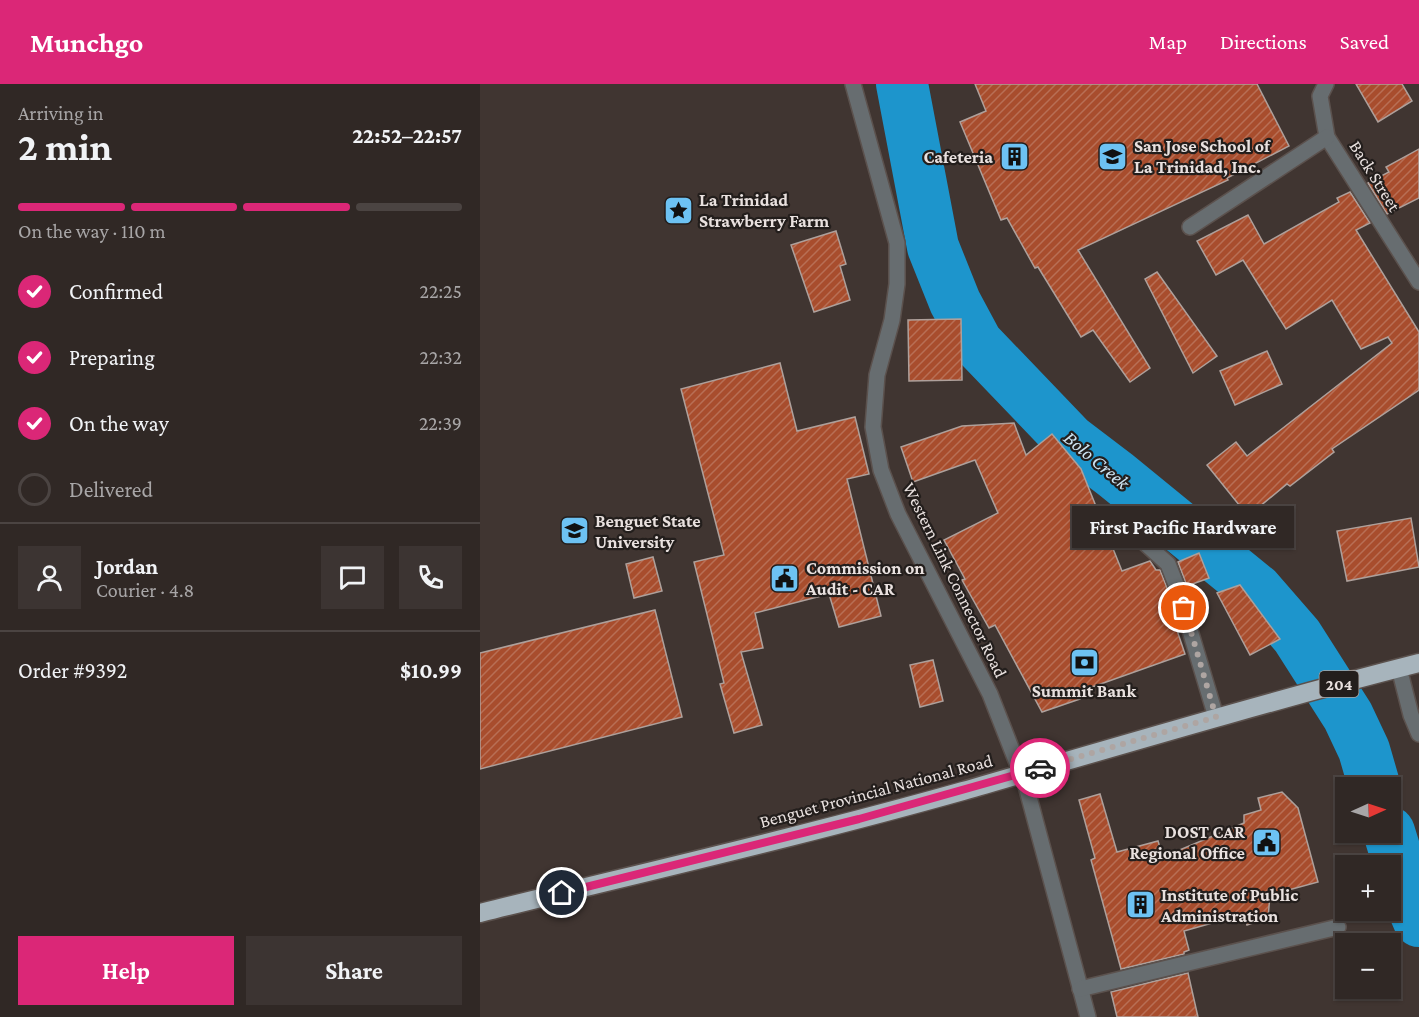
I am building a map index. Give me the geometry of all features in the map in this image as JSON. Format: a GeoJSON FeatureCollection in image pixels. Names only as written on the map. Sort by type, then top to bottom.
{"type":"FeatureCollection","features":[{"type":"Feature","properties":{"kind":"highway","name":"Benguet Provincial National Road"},"geometry":{"type":"LineString","coordinates":[[480,914],[859,819],[1216,717],[1419,663]]}},
{"type":"Feature","properties":{"kind":"street","name":"Western Link Connector Road"},"geometry":{"type":"LineString","coordinates":[[853,84],[897,243],[897,284],[892,320],[877,375],[873,417],[881,470],[898,514],[990,694],[1021,773],[1088,1017]]}},
{"type":"Feature","properties":{"kind":"street","name":"Back Street"},"geometry":{"type":"LineString","coordinates":[[1326,84],[1320,96],[1327,137],[1419,282]]}},
{"type":"Feature","properties":{"kind":"street"},"geometry":{"type":"LineString","coordinates":[[1190,227],[1327,137]]}},
{"type":"Feature","properties":{"kind":"street"},"geometry":{"type":"LineString","coordinates":[[1135,534],[1167,564],[1178,587],[1216,717]]}},
{"type":"Feature","properties":{"kind":"street"},"geometry":{"type":"LineString","coordinates":[[1395,669],[1419,734]]}},
{"type":"Feature","properties":{"kind":"street"},"geometry":{"type":"LineString","coordinates":[[1080,989],[1338,927]]}},
{"type":"Feature","properties":{"kind":"building","name":"San Jose School of La Trinidad, Inc."},"geometry":{"type":"Polygon","coordinates":[[[975,84],[1257,84],[1289,146],[1227,178],[1228,180],[1078,250],[1150,368],[1130,382],[1093,330],[1081,337],[1038,267],[1035,268],[1007,218],[1001,220],[960,122],[986,111],[975,84]]]}},
{"type":"Feature","properties":{"kind":"building"},"geometry":{"type":"Polygon","coordinates":[[[1356,84],[1402,84],[1412,101],[1378,122],[1356,84]]]}},
{"type":"Feature","properties":{"kind":"building"},"geometry":{"type":"Polygon","coordinates":[[[1419,149],[1419,198],[1387,214],[1368,183],[1389,172],[1386,167],[1419,149]]]}},
{"type":"Feature","properties":{"kind":"building"},"geometry":{"type":"Polygon","coordinates":[[[1350,192],[1370,223],[1356,230],[1419,332],[1419,390],[1332,449],[1334,452],[1290,486],[1287,484],[1248,516],[1207,465],[1236,442],[1247,456],[1392,343],[1388,337],[1361,349],[1332,300],[1286,329],[1243,260],[1216,275],[1197,241],[1248,215],[1264,244],[1339,202],[1337,198],[1350,192]]]}},
{"type":"Feature","properties":{"kind":"building"},"geometry":{"type":"Polygon","coordinates":[[[836,231],[846,264],[840,266],[850,300],[814,312],[791,245],[836,231]]]}},
{"type":"Feature","properties":{"kind":"building"},"geometry":{"type":"Polygon","coordinates":[[[1157,272],[1217,356],[1193,373],[1145,279],[1157,272]]]}},
{"type":"Feature","properties":{"kind":"building"},"geometry":{"type":"Polygon","coordinates":[[[961,319],[962,380],[909,381],[908,320],[961,319]]]}},
{"type":"Feature","properties":{"kind":"building"},"geometry":{"type":"Polygon","coordinates":[[[1267,351],[1282,384],[1235,405],[1220,371],[1267,351]]]}},
{"type":"Feature","properties":{"kind":"building"},"geometry":{"type":"Polygon","coordinates":[[[780,363],[797,431],[855,417],[869,474],[847,479],[881,616],[839,627],[829,594],[755,613],[763,648],[741,652],[762,725],[734,733],[720,684],[724,683],[694,562],[724,555],[681,389],[780,363]]]}},
{"type":"Feature","properties":{"kind":"building"},"geometry":{"type":"Polygon","coordinates":[[[1014,423],[1026,455],[1052,434],[1081,469],[1122,571],[1150,561],[1156,570],[1160,570],[1169,593],[1165,595],[1185,654],[1078,692],[1080,699],[1042,712],[995,625],[989,628],[962,580],[965,579],[944,540],[998,513],[975,460],[913,482],[901,447],[962,426],[1014,423]]]}},
{"type":"Feature","properties":{"kind":"building"},"geometry":{"type":"Polygon","coordinates":[[[1411,518],[1419,567],[1347,581],[1337,531],[1411,518]]]}},
{"type":"Feature","properties":{"kind":"building"},"geometry":{"type":"Polygon","coordinates":[[[1199,553],[1209,578],[1187,586],[1178,562],[1199,553]]]}},
{"type":"Feature","properties":{"kind":"building"},"geometry":{"type":"Polygon","coordinates":[[[653,557],[662,591],[634,598],[626,564],[653,557]]]}},
{"type":"Feature","properties":{"kind":"building"},"geometry":{"type":"Polygon","coordinates":[[[1240,585],[1280,639],[1250,655],[1217,593],[1240,585]]]}},
{"type":"Feature","properties":{"kind":"building"},"geometry":{"type":"Polygon","coordinates":[[[655,610],[682,717],[480,769],[480,653],[655,610]]]}},
{"type":"Feature","properties":{"kind":"building"},"geometry":{"type":"Polygon","coordinates":[[[933,660],[943,701],[920,707],[910,665],[933,660]]]}},
{"type":"Feature","properties":{"kind":"building"},"geometry":{"type":"Polygon","coordinates":[[[1282,792],[1298,808],[1318,882],[1270,895],[1268,918],[1247,925],[1244,914],[1184,931],[1189,950],[1184,954],[1121,969],[1091,860],[1095,858],[1079,800],[1100,794],[1117,852],[1158,841],[1163,857],[1244,823],[1244,815],[1261,810],[1258,798],[1282,792]]]}},
{"type":"Feature","properties":{"kind":"building"},"geometry":{"type":"Polygon","coordinates":[[[1188,973],[1198,1017],[1117,1017],[1111,992],[1188,973]]]}},
{"type":"Feature","properties":{"kind":"waterway","name":"Bolo Creek"},"geometry":{"type":"LineString","coordinates":[[902,84],[933,247],[955,302],[977,343],[1070,440],[1257,590],[1297,636],[1348,716],[1364,750],[1372,777]]}},
{"type":"Feature","properties":{"kind":"waterway","name":"Bolo Creek"},"geometry":{"type":"LineString","coordinates":[[1392,843],[1419,921]]}},
{"type":"Feature","properties":{"kind":"way so far"},"geometry":{"type":"LineString","coordinates":[[1040,768],[1216,717],[1184,608]]}},
{"type":"Feature","properties":{"kind":"place","name":"San Jose School of La Trinidad, Inc."},"geometry":{"type":"Point","coordinates":[1113,156]}},
{"type":"Feature","properties":{"kind":"place","name":"Cafeteria"},"geometry":{"type":"Point","coordinates":[1014,157]}},
{"type":"Feature","properties":{"kind":"place","name":"La Trinidad Strawberry Farm"},"geometry":{"type":"Point","coordinates":[678,210]}},
{"type":"Feature","properties":{"kind":"place","name":"Benguet State University"},"geometry":{"type":"Point","coordinates":[574,531]}},
{"type":"Feature","properties":{"kind":"place","name":"Commission on Audit - CAR"},"geometry":{"type":"Point","coordinates":[785,578]}},
{"type":"Feature","properties":{"kind":"place","name":"First Pacific Hardware"},"geometry":{"type":"Point","coordinates":[1184,608]}},
{"type":"Feature","properties":{"kind":"place","name":"Summit Bank"},"geometry":{"type":"Point","coordinates":[1084,662]}},
{"type":"Feature","properties":{"kind":"place","name":"DOST CAR Regional Office"},"geometry":{"type":"Point","coordinates":[1266,842]}},
{"type":"Feature","properties":{"kind":"place","name":"Institute of Public Administration"},"geometry":{"type":"Point","coordinates":[1140,905]}},
{"type":"Feature","properties":{"kind":"route"},"geometry":{"type":"LineString","coordinates":[[562,893],[859,819],[1040,768]]}}]}
